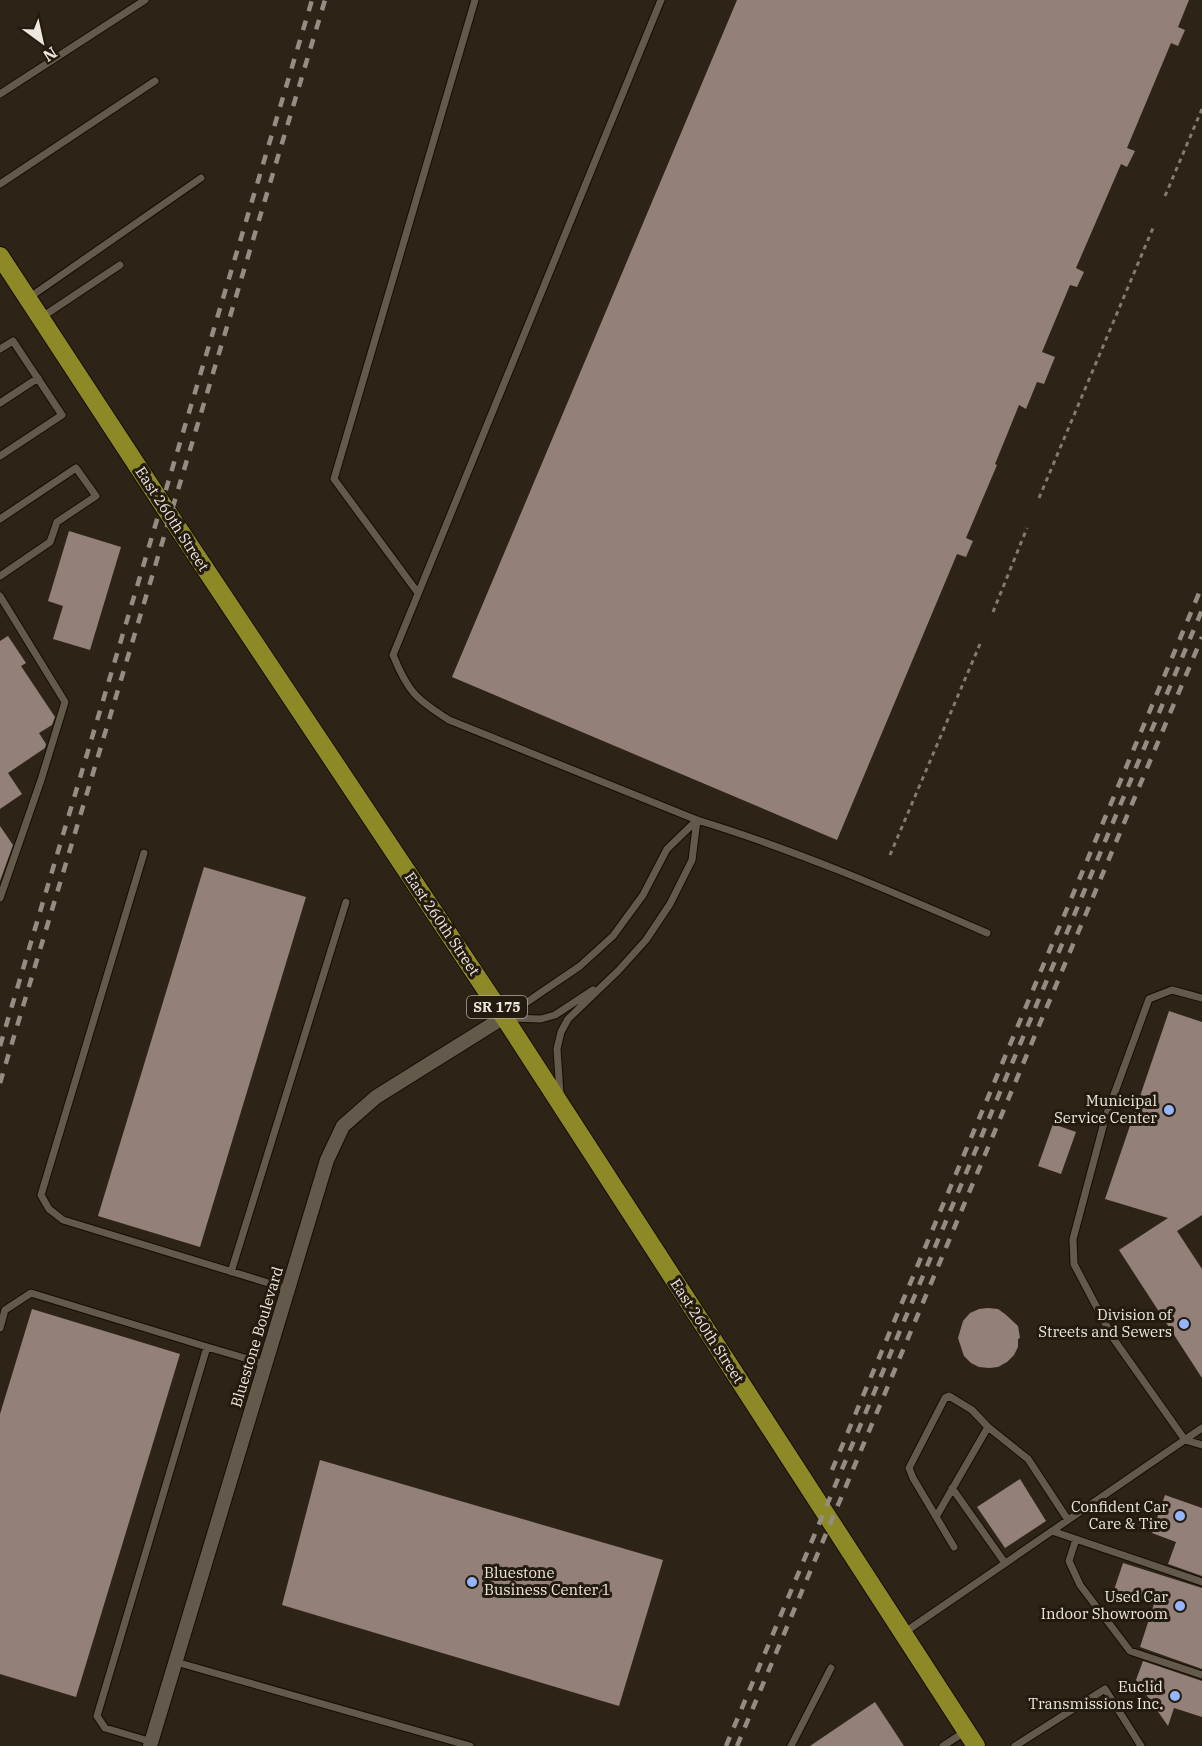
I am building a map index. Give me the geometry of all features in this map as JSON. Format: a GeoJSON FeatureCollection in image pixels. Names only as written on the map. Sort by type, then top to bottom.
{"type":"FeatureCollection","features":[{"type":"Feature","properties":{"kind":"main road","name":"East 260th Street"},"geometry":{"type":"LineString","coordinates":[[0,256],[504,1017],[971,1738]]}},
{"type":"Feature","properties":{"kind":"street","name":"Bluestone Boulevard"},"geometry":{"type":"LineString","coordinates":[[151,1744],[327,1160],[343,1126],[376,1097],[504,1017]]}},
{"type":"Feature","properties":{"kind":"lane"},"geometry":{"type":"LineString","coordinates":[[0,94],[145,0]]}},
{"type":"Feature","properties":{"kind":"lane"},"geometry":{"type":"LineString","coordinates":[[418,593],[334,479],[475,0]]}},
{"type":"Feature","properties":{"kind":"lane"},"geometry":{"type":"LineString","coordinates":[[661,0],[393,655],[402,678],[419,700],[449,720],[697,820],[811,861],[987,933]]}},
{"type":"Feature","properties":{"kind":"lane"},"geometry":{"type":"LineString","coordinates":[[0,184],[155,81]]}},
{"type":"Feature","properties":{"kind":"lane"},"geometry":{"type":"LineString","coordinates":[[28,298],[201,178]]}},
{"type":"Feature","properties":{"kind":"lane"},"geometry":{"type":"LineString","coordinates":[[40,318],[120,265]]}},
{"type":"Feature","properties":{"kind":"lane"},"geometry":{"type":"LineString","coordinates":[[0,349],[13,341],[62,415],[0,456]]}},
{"type":"Feature","properties":{"kind":"lane"},"geometry":{"type":"LineString","coordinates":[[0,403],[38,378]]}},
{"type":"Feature","properties":{"kind":"lane"},"geometry":{"type":"LineString","coordinates":[[0,519],[76,468],[96,496],[57,522],[50,542],[0,576]]}},
{"type":"Feature","properties":{"kind":"lane"},"geometry":{"type":"LineString","coordinates":[[0,597],[65,702],[0,898]]}},
{"type":"Feature","properties":{"kind":"lane"},"geometry":{"type":"LineString","coordinates":[[504,1017],[580,966],[613,936],[643,895],[667,849],[697,820]]}},
{"type":"Feature","properties":{"kind":"lane"},"geometry":{"type":"LineString","coordinates":[[562,1108],[557,1049],[561,1032],[568,1019],[646,940],[670,904],[692,860],[697,820]]}},
{"type":"Feature","properties":{"kind":"lane"},"geometry":{"type":"LineString","coordinates":[[144,853],[41,1195],[49,1209],[63,1220],[288,1289]]}},
{"type":"Feature","properties":{"kind":"lane"},"geometry":{"type":"LineString","coordinates":[[231,1272],[346,902]]}},
{"type":"Feature","properties":{"kind":"lane"},"geometry":{"type":"LineString","coordinates":[[504,1017],[540,1019],[555,1015],[605,982]]}},
{"type":"Feature","properties":{"kind":"lane"},"geometry":{"type":"LineString","coordinates":[[1202,998],[1172,990],[1149,999],[1105,1119],[1073,1239],[1074,1264],[1113,1338],[1185,1440],[1202,1445]]}},
{"type":"Feature","properties":{"kind":"lane"},"geometry":{"type":"LineString","coordinates":[[0,1328],[5,1310],[31,1293],[265,1364]]}},
{"type":"Feature","properties":{"kind":"lane"},"geometry":{"type":"LineString","coordinates":[[151,1744],[105,1728],[97,1716],[207,1347]]}},
{"type":"Feature","properties":{"kind":"lane"},"geometry":{"type":"LineString","coordinates":[[954,1547],[909,1468],[945,1398],[949,1396],[972,1410],[988,1427],[1028,1459],[1068,1520]]}},
{"type":"Feature","properties":{"kind":"lane"},"geometry":{"type":"LineString","coordinates":[[936,1517],[988,1427]]}},
{"type":"Feature","properties":{"kind":"lane"},"geometry":{"type":"LineString","coordinates":[[903,1634],[1202,1428]]}},
{"type":"Feature","properties":{"kind":"lane"},"geometry":{"type":"LineString","coordinates":[[952,1488],[1005,1563]]}},
{"type":"Feature","properties":{"kind":"lane"},"geometry":{"type":"LineString","coordinates":[[1052,1531],[1202,1582]]}},
{"type":"Feature","properties":{"kind":"lane"},"geometry":{"type":"LineString","coordinates":[[1076,1539],[1069,1561],[1080,1585],[1130,1651],[1202,1675]]}},
{"type":"Feature","properties":{"kind":"lane"},"geometry":{"type":"LineString","coordinates":[[176,1662],[470,1746]]}},
{"type":"Feature","properties":{"kind":"lane"},"geometry":{"type":"LineString","coordinates":[[791,1746],[831,1668]]}},
{"type":"Feature","properties":{"kind":"lane"},"geometry":{"type":"LineString","coordinates":[[1015,1746],[1105,1689],[1141,1746]]}},
{"type":"Feature","properties":{"kind":"lane"},"geometry":{"type":"LineString","coordinates":[[944,1746],[971,1738]]}},
{"type":"Feature","properties":{"kind":"path"},"geometry":{"type":"LineString","coordinates":[[1165,196],[1202,109]]}},
{"type":"Feature","properties":{"kind":"path"},"geometry":{"type":"LineString","coordinates":[[1039,498],[1153,228]]}},
{"type":"Feature","properties":{"kind":"path"},"geometry":{"type":"LineString","coordinates":[[993,612],[1027,528]]}},
{"type":"Feature","properties":{"kind":"path"},"geometry":{"type":"LineString","coordinates":[[890,855],[980,644]]}},
{"type":"Feature","properties":{"kind":"building"},"geometry":{"type":"Polygon","coordinates":[[[737,0],[1189,0],[1178,27],[1185,30],[1178,46],[1171,43],[1127,148],[1135,151],[1127,167],[1121,164],[1076,268],[1084,272],[1077,287],[1070,285],[1042,352],[1055,357],[1044,384],[1037,382],[1026,409],[1019,405],[966,538],[973,541],[966,557],[957,554],[837,840],[452,677],[737,0]]]}},
{"type":"Feature","properties":{"kind":"building"},"geometry":{"type":"Polygon","coordinates":[[[69,531],[121,547],[90,650],[53,639],[63,606],[48,601],[69,531]]]}},
{"type":"Feature","properties":{"kind":"building"},"geometry":{"type":"Polygon","coordinates":[[[8,636],[26,663],[21,666],[55,717],[52,725],[39,733],[46,744],[45,748],[8,773],[22,794],[0,809],[0,641],[8,636]]]}},
{"type":"Feature","properties":{"kind":"building"},"geometry":{"type":"Polygon","coordinates":[[[0,826],[13,845],[0,881],[0,826]]]}},
{"type":"Feature","properties":{"kind":"building"},"geometry":{"type":"Polygon","coordinates":[[[204,867],[306,897],[200,1247],[98,1216],[204,867]]]}},
{"type":"Feature","properties":{"kind":"building","name":"Municipal Service Center"},"geometry":{"type":"Polygon","coordinates":[[[1169,1011],[1202,1022],[1202,1215],[1177,1231],[1202,1269],[1202,1378],[1119,1250],[1168,1218],[1105,1199],[1169,1011]]]}},
{"type":"Feature","properties":{"kind":"building"},"geometry":{"type":"Polygon","coordinates":[[[1053,1124],[1076,1132],[1061,1174],[1038,1166],[1053,1124]]]}},
{"type":"Feature","properties":{"kind":"building"},"geometry":{"type":"Polygon","coordinates":[[[988,1308],[998,1309],[1018,1326],[1020,1338],[1014,1355],[1007,1362],[998,1367],[989,1368],[971,1363],[964,1356],[958,1338],[963,1321],[970,1313],[988,1308]]]}},
{"type":"Feature","properties":{"kind":"building"},"geometry":{"type":"Polygon","coordinates":[[[32,1309],[180,1354],[76,1697],[0,1674],[0,1414],[32,1309]]]}},
{"type":"Feature","properties":{"kind":"building","name":"Bluestone Business Center 1"},"geometry":{"type":"Polygon","coordinates":[[[320,1460],[663,1560],[619,1706],[282,1605],[320,1460]]]}},
{"type":"Feature","properties":{"kind":"building"},"geometry":{"type":"Polygon","coordinates":[[[1020,1479],[1046,1521],[1005,1548],[977,1507],[1020,1479]]]}},
{"type":"Feature","properties":{"kind":"building"},"geometry":{"type":"Polygon","coordinates":[[[1165,1495],[1202,1508],[1202,1576],[1168,1564],[1176,1542],[1152,1533],[1165,1495]]]}},
{"type":"Feature","properties":{"kind":"building"},"geometry":{"type":"Polygon","coordinates":[[[1123,1563],[1202,1588],[1202,1669],[1140,1647],[1154,1604],[1114,1590],[1123,1563]]]}},
{"type":"Feature","properties":{"kind":"building","name":"Euclid Transmissions Inc."},"geometry":{"type":"Polygon","coordinates":[[[1143,1661],[1202,1681],[1202,1717],[1174,1708],[1168,1726],[1136,1680],[1143,1661]]]}},
{"type":"Feature","properties":{"kind":"building"},"geometry":{"type":"Polygon","coordinates":[[[875,1702],[904,1746],[810,1746],[875,1702]]]}},
{"type":"Feature","properties":{"kind":"railway"},"geometry":{"type":"LineString","coordinates":[[0,1046],[312,0]]}},
{"type":"Feature","properties":{"kind":"railway"},"geometry":{"type":"LineString","coordinates":[[0,1083],[325,0]]}},
{"type":"Feature","properties":{"kind":"railway"},"geometry":{"type":"LineString","coordinates":[[832,1470],[1202,586]]}},
{"type":"Feature","properties":{"kind":"railway"},"geometry":{"type":"LineString","coordinates":[[726,1746],[1202,610]]}},
{"type":"Feature","properties":{"kind":"railway"},"geometry":{"type":"LineString","coordinates":[[737,1746],[1202,637]]}},
{"type":"Feature","properties":{"kind":"place","name":"Municipal Service Center"},"geometry":{"type":"Point","coordinates":[1169,1110]}},
{"type":"Feature","properties":{"kind":"place","name":"Division of Streets and Sewers"},"geometry":{"type":"Point","coordinates":[1184,1324]}},
{"type":"Feature","properties":{"kind":"place","name":"Confident Car Care & Tire"},"geometry":{"type":"Point","coordinates":[1180,1516]}},
{"type":"Feature","properties":{"kind":"place","name":"Bluestone Business Center 1"},"geometry":{"type":"Point","coordinates":[472,1582]}},
{"type":"Feature","properties":{"kind":"place","name":"Used Car Indoor Showroom"},"geometry":{"type":"Point","coordinates":[1180,1606]}},
{"type":"Feature","properties":{"kind":"place","name":"Euclid Transmissions Inc."},"geometry":{"type":"Point","coordinates":[1175,1696]}}]}
